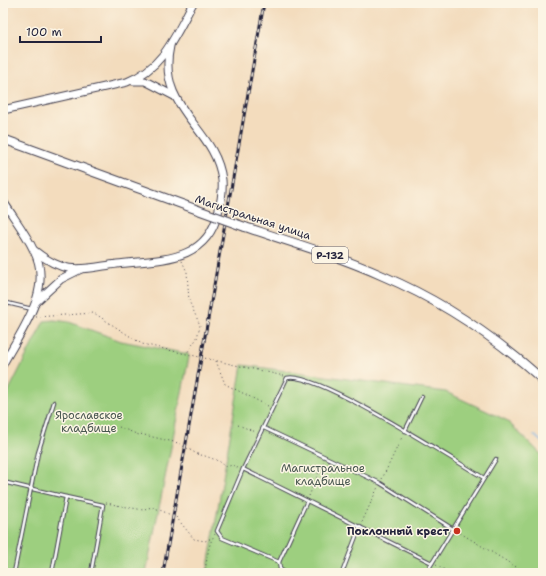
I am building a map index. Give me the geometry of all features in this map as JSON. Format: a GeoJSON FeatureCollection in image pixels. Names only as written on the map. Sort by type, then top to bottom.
{"type":"FeatureCollection","features":[{"type":"Feature","properties":{"kind":"highway","name":"Магистральная улица"},"geometry":{"type":"LineString","coordinates":[[3,141],[28,148],[245,227],[317,250],[378,274],[413,290],[451,311],[492,338],[543,380]]}},
{"type":"Feature","properties":{"kind":"main road"},"geometry":{"type":"LineString","coordinates":[[3,110],[127,82],[142,76],[159,61],[170,46],[193,3]]}},
{"type":"Feature","properties":{"kind":"main road"},"geometry":{"type":"LineString","coordinates":[[35,251],[50,263],[61,267],[81,269],[166,258],[184,254],[196,249],[207,239],[215,227],[221,199],[222,180],[213,154],[174,96],[168,81],[167,61],[170,46]]}},
{"type":"Feature","properties":{"kind":"main road"},"geometry":{"type":"LineString","coordinates":[[127,82],[145,81],[174,96]]}},
{"type":"Feature","properties":{"kind":"main road"},"geometry":{"type":"LineString","coordinates":[[3,114],[14,108]]}},
{"type":"Feature","properties":{"kind":"main road"},"geometry":{"type":"LineString","coordinates":[[3,134],[28,148]]}},
{"type":"Feature","properties":{"kind":"main road"},"geometry":{"type":"LineString","coordinates":[[3,201],[35,251],[40,271],[40,283],[36,302]]}},
{"type":"Feature","properties":{"kind":"main road"},"geometry":{"type":"LineString","coordinates":[[3,364],[36,302],[61,279],[81,269]]}},
{"type":"Feature","properties":{"kind":"lane"},"geometry":{"type":"LineString","coordinates":[[3,302],[32,309]]}},
{"type":"Feature","properties":{"kind":"lane"},"geometry":{"type":"LineString","coordinates":[[279,562],[222,538],[217,532],[219,522],[243,469],[264,428],[285,381],[289,378],[316,384],[349,399],[484,478]]}},
{"type":"Feature","properties":{"kind":"lane"},"geometry":{"type":"LineString","coordinates":[[406,431],[422,396]]}},
{"type":"Feature","properties":{"kind":"lane"},"geometry":{"type":"LineString","coordinates":[[14,573],[38,453],[54,402]]}},
{"type":"Feature","properties":{"kind":"lane"},"geometry":{"type":"LineString","coordinates":[[264,428],[380,483],[453,529]]}},
{"type":"Feature","properties":{"kind":"lane"},"geometry":{"type":"LineString","coordinates":[[426,573],[496,459]]}},
{"type":"Feature","properties":{"kind":"lane"},"geometry":{"type":"LineString","coordinates":[[243,469],[432,563]]}},
{"type":"Feature","properties":{"kind":"lane"},"geometry":{"type":"LineString","coordinates":[[3,482],[103,504],[91,573]]}},
{"type":"Feature","properties":{"kind":"lane"},"geometry":{"type":"LineString","coordinates":[[52,573],[66,497]]}},
{"type":"Feature","properties":{"kind":"lane"},"geometry":{"type":"LineString","coordinates":[[286,573],[280,568],[279,562],[307,501]]}},
{"type":"Feature","properties":{"kind":"lane"},"geometry":{"type":"LineString","coordinates":[[342,573],[360,526]]}},
{"type":"Feature","properties":{"kind":"path"},"geometry":{"type":"LineString","coordinates":[[182,261],[186,272],[189,301],[200,325],[197,338],[187,353]]}},
{"type":"Feature","properties":{"kind":"path"},"geometry":{"type":"LineString","coordinates":[[35,317],[94,313],[142,344],[187,353],[289,378]]}},
{"type":"Feature","properties":{"kind":"path"},"geometry":{"type":"LineString","coordinates":[[216,360],[225,384],[272,408]]}},
{"type":"Feature","properties":{"kind":"path"},"geometry":{"type":"LineString","coordinates":[[238,425],[260,434]]}},
{"type":"Feature","properties":{"kind":"path"},"geometry":{"type":"LineString","coordinates":[[119,427],[138,435],[140,434],[155,439],[164,439],[168,442],[178,443],[197,454],[219,462],[226,467],[232,465],[243,469]]}},
{"type":"Feature","properties":{"kind":"path"},"geometry":{"type":"LineString","coordinates":[[360,526],[406,431]]}},
{"type":"Feature","properties":{"kind":"path"},"geometry":{"type":"LineString","coordinates":[[307,501],[325,456]]}},
{"type":"Feature","properties":{"kind":"path"},"geometry":{"type":"LineString","coordinates":[[103,504],[108,503],[143,510],[152,507],[171,515]]}},
{"type":"Feature","properties":{"kind":"path"},"geometry":{"type":"LineString","coordinates":[[176,517],[194,539],[205,541],[212,538]]}},
{"type":"Feature","properties":{"kind":"path"},"geometry":{"type":"LineString","coordinates":[[453,529],[526,573]]}},
{"type":"Feature","properties":{"kind":"path"},"geometry":{"type":"LineString","coordinates":[[204,573],[212,538],[217,532]]}},
{"type":"Feature","properties":{"kind":"path"},"geometry":{"type":"LineString","coordinates":[[432,563],[450,573]]}},
{"type":"Feature","properties":{"kind":"green space","name":"Ярославское кладбище"},"geometry":{"type":"Polygon","coordinates":[[[54,320],[69,322],[121,341],[188,354],[189,357],[146,573],[3,573],[3,402],[44,321],[54,320]]]}},
{"type":"Feature","properties":{"kind":"green space","name":"Магистральное кладбище"},"geometry":{"type":"Polygon","coordinates":[[[242,365],[446,392],[506,420],[543,456],[543,573],[207,573],[242,365]]]}},
{"type":"Feature","properties":{"kind":"waterway"},"geometry":{"type":"LineString","coordinates":[[534,435],[543,443]]}},
{"type":"Feature","properties":{"kind":"railway"},"geometry":{"type":"LineString","coordinates":[[163,573],[264,3]]}},
{"type":"Feature","properties":{"kind":"place","name":"Поклонный крест"},"geometry":{"type":"Point","coordinates":[457,531]}}]}
